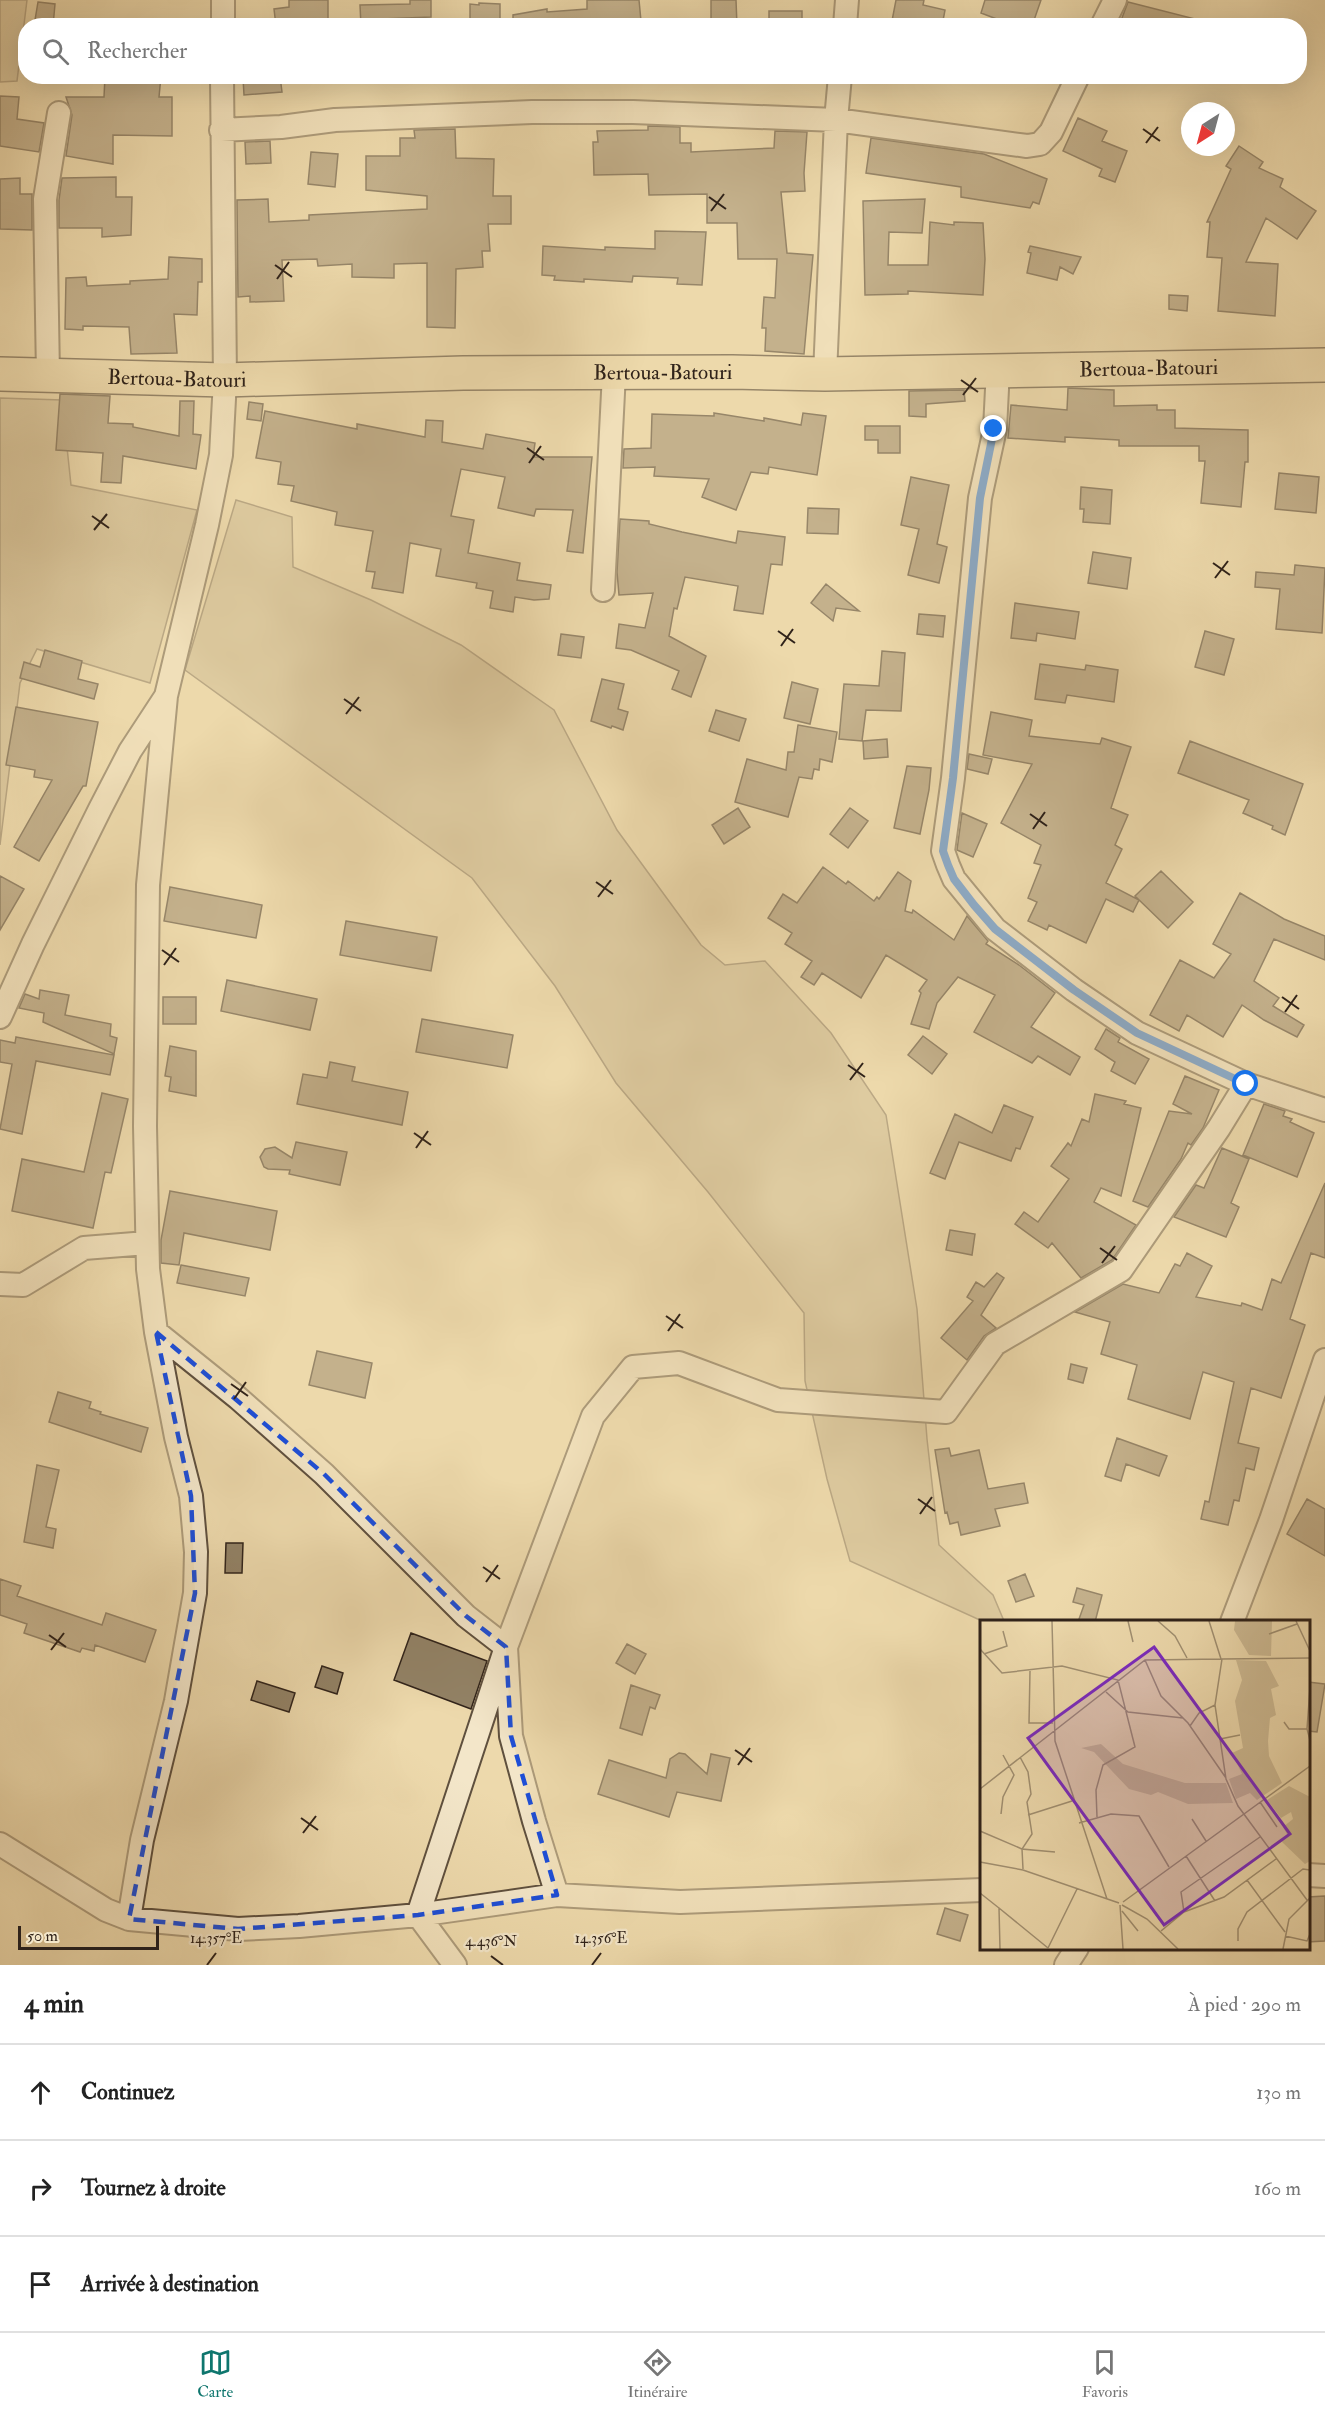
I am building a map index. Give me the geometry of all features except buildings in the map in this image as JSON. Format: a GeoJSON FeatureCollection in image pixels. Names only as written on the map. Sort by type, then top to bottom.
{"type":"FeatureCollection","features":[{"type":"Feature","properties":{"kind":"highway","name":"Bertoua-Batouri"},"geometry":{"type":"LineString","coordinates":[[0,374],[225,380],[463,373],[825,374],[1325,364]]}},
{"type":"Feature","properties":{"kind":"street"},"geometry":{"type":"LineString","coordinates":[[223,0],[223,18]]}},
{"type":"Feature","properties":{"kind":"street"},"geometry":{"type":"LineString","coordinates":[[846,18],[847,0]]}},
{"type":"Feature","properties":{"kind":"street"},"geometry":{"type":"LineString","coordinates":[[1106,18],[1115,0]]}},
{"type":"Feature","properties":{"kind":"street"},"geometry":{"type":"LineString","coordinates":[[129,1919],[142,1840],[176,1701],[195,1593],[196,1552],[191,1496],[176,1437],[156,1332],[148,1269],[145,1115],[148,885],[166,696],[207,525],[221,455],[225,380],[222,84]]}},
{"type":"Feature","properties":{"kind":"street"},"geometry":{"type":"LineString","coordinates":[[825,374],[839,84]]}},
{"type":"Feature","properties":{"kind":"street"},"geometry":{"type":"LineString","coordinates":[[221,130],[281,127],[335,120],[532,112],[633,112],[836,120],[1016,146],[1040,144],[1051,132],[1074,84]]}},
{"type":"Feature","properties":{"kind":"street"},"geometry":{"type":"LineString","coordinates":[[48,375],[45,199],[59,113]]}},
{"type":"Feature","properties":{"kind":"street"},"geometry":{"type":"LineString","coordinates":[[998,369],[994,429],[980,498],[953,778],[943,851],[954,879],[995,929],[1074,990],[1137,1033],[1246,1084],[1325,1110]]}},
{"type":"Feature","properties":{"kind":"street"},"geometry":{"type":"LineString","coordinates":[[603,590],[614,373]]}},
{"type":"Feature","properties":{"kind":"street"},"geometry":{"type":"LineString","coordinates":[[2,1005],[130,751],[166,696]]}},
{"type":"Feature","properties":{"kind":"street"},"geometry":{"type":"LineString","coordinates":[[418,1915],[506,1647],[593,1416],[633,1367],[679,1363],[778,1400],[946,1412],[995,1344],[1121,1270],[1220,1128],[1246,1084]]}},
{"type":"Feature","properties":{"kind":"street"},"geometry":{"type":"LineString","coordinates":[[0,1284],[23,1285],[84,1248],[147,1243]]}},
{"type":"Feature","properties":{"kind":"street"},"geometry":{"type":"LineString","coordinates":[[156,1332],[238,1398],[315,1467],[465,1616],[506,1647],[511,1736],[557,1895]]}},
{"type":"Feature","properties":{"kind":"street"},"geometry":{"type":"LineString","coordinates":[[1233,1620],[1271,1520],[1325,1360]]}},
{"type":"Feature","properties":{"kind":"street"},"geometry":{"type":"LineString","coordinates":[[0,1844],[106,1910],[129,1919],[238,1929],[418,1915],[557,1895],[680,1902],[980,1890]]}},
{"type":"Feature","properties":{"kind":"street"},"geometry":{"type":"LineString","coordinates":[[1310,1875],[1325,1876]]}},
{"type":"Feature","properties":{"kind":"street"},"geometry":{"type":"LineString","coordinates":[[418,1915],[455,1965]]}},
{"type":"Feature","properties":{"kind":"highlighted area"},"geometry":{"type":"Polygon","coordinates":[[[156,1332],[324,1474],[466,1616],[506,1647],[511,1736],[557,1895],[418,1915],[238,1929],[129,1919],[195,1593],[191,1496],[156,1332]]]}},
{"type":"Feature","properties":{"kind":"shaded area"},"geometry":{"type":"Polygon","coordinates":[[[0,0],[27,0],[25,18],[18,18],[17,81],[0,82],[0,0]]]}},
{"type":"Feature","properties":{"kind":"shaded area"},"geometry":{"type":"Polygon","coordinates":[[[0,398],[62,400],[71,485],[197,510],[150,683],[37,649],[20,683],[0,845],[0,398]]]}},
{"type":"Feature","properties":{"kind":"shaded area"},"geometry":{"type":"Polygon","coordinates":[[[236,500],[292,517],[293,567],[371,600],[461,645],[554,710],[617,830],[701,945],[725,965],[765,961],[831,1033],[886,1115],[917,1309],[927,1439],[939,1545],[993,1595],[1004,1620],[980,1620],[850,1561],[827,1479],[805,1381],[804,1313],[708,1192],[616,1083],[555,986],[472,878],[185,670],[236,500]]]}},
{"type":"Feature","properties":{"kind":"route"},"geometry":{"type":"LineString","coordinates":[[994,429],[980,498],[953,778],[943,851],[948,865],[954,879],[995,929],[1074,990],[1137,1033],[1246,1084]]}}]}
